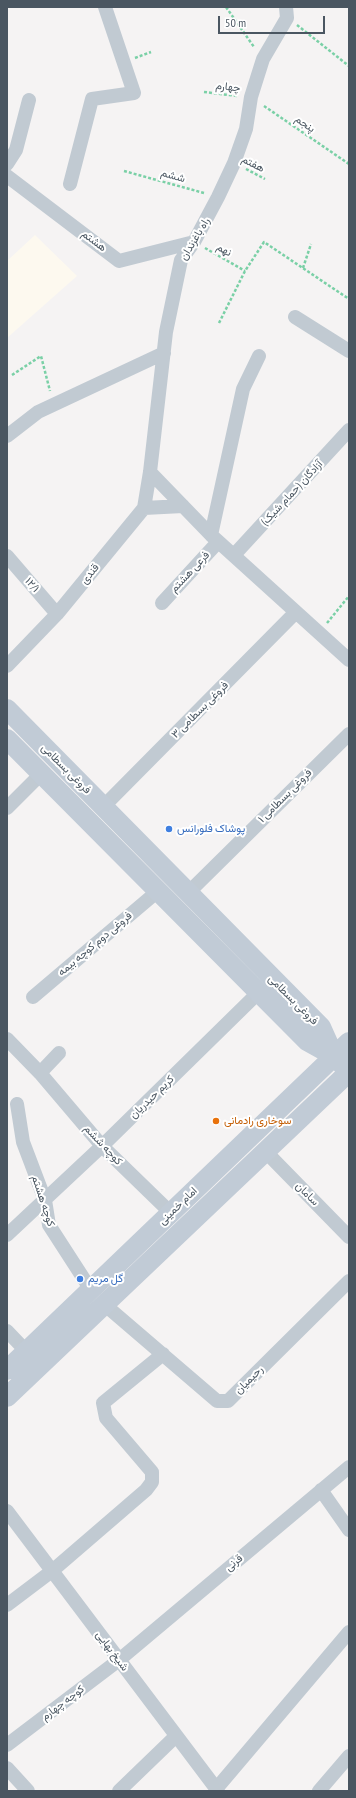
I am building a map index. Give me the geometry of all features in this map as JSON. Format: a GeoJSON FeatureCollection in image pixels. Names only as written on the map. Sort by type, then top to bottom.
{"type":"FeatureCollection","features":[{"type":"Feature","properties":{"kind":"main road","name":"فروغی بسطامی"},"geometry":{"type":"LineString","coordinates":[[7,709],[321,1027],[334,1056]]}},
{"type":"Feature","properties":{"kind":"main road","name":"فروغی بسطامی"},"geometry":{"type":"LineString","coordinates":[[7,739],[258,993],[308,1041],[334,1056]]}},
{"type":"Feature","properties":{"kind":"main road","name":"امام خمینی"},"geometry":{"type":"LineString","coordinates":[[7,1370],[349,1042]]}},
{"type":"Feature","properties":{"kind":"main road"},"geometry":{"type":"LineString","coordinates":[[334,1056],[349,1072]]}},
{"type":"Feature","properties":{"kind":"main road","name":"امام خمینی"},"geometry":{"type":"LineString","coordinates":[[7,1397],[349,1072]]}},
{"type":"Feature","properties":{"kind":"street"},"geometry":{"type":"LineString","coordinates":[[70,184],[92,99],[134,93],[105,7]]}},
{"type":"Feature","properties":{"kind":"street","name":"راه باغزندان"},"geometry":{"type":"LineString","coordinates":[[144,508],[150,472],[166,332],[181,260],[194,242],[234,163],[246,129],[251,97],[263,59],[286,12]]}},
{"type":"Feature","properties":{"kind":"street"},"geometry":{"type":"LineString","coordinates":[[7,164],[16,150],[29,100]]}},
{"type":"Feature","properties":{"kind":"street","name":"هشتم"},"geometry":{"type":"LineString","coordinates":[[7,176],[119,261],[194,242]]}},
{"type":"Feature","properties":{"kind":"street"},"geometry":{"type":"LineString","coordinates":[[295,317],[349,351]]}},
{"type":"Feature","properties":{"kind":"street"},"geometry":{"type":"LineString","coordinates":[[7,436],[38,412],[164,353]]}},
{"type":"Feature","properties":{"kind":"street"},"geometry":{"type":"LineString","coordinates":[[215,538],[243,389],[259,356]]}},
{"type":"Feature","properties":{"kind":"street","name":"آزادگان (حمام شیک)"},"geometry":{"type":"LineString","coordinates":[[234,555],[349,430]]}},
{"type":"Feature","properties":{"kind":"street"},"geometry":{"type":"LineString","coordinates":[[150,472],[215,538],[349,660]]}},
{"type":"Feature","properties":{"kind":"street"},"geometry":{"type":"LineString","coordinates":[[144,508],[183,506]]}},
{"type":"Feature","properties":{"kind":"street","name":"قندی"},"geometry":{"type":"LineString","coordinates":[[7,666],[57,614],[144,508]]}},
{"type":"Feature","properties":{"kind":"street","name":"فرعی هشتم"},"geometry":{"type":"LineString","coordinates":[[162,603],[215,538]]}},
{"type":"Feature","properties":{"kind":"street","name":"۱۲/۱"},"geometry":{"type":"LineString","coordinates":[[7,556],[57,614]]}},
{"type":"Feature","properties":{"kind":"street","name":"فروغی بسطامی ۳"},"geometry":{"type":"LineString","coordinates":[[103,807],[296,612]]}},
{"type":"Feature","properties":{"kind":"street","name":"فروغی بسطامی ۱"},"geometry":{"type":"LineString","coordinates":[[188,893],[347,740]]}},
{"type":"Feature","properties":{"kind":"street"},"geometry":{"type":"LineString","coordinates":[[7,808],[41,774]]}},
{"type":"Feature","properties":{"kind":"street","name":"فروغی دوم کوچه بیمه"},"geometry":{"type":"LineString","coordinates":[[33,997],[158,891]]}},
{"type":"Feature","properties":{"kind":"street","name":"کریم حیدریان"},"geometry":{"type":"LineString","coordinates":[[7,1235],[102,1146],[258,993]]}},
{"type":"Feature","properties":{"kind":"street","name":"کوچه ششم"},"geometry":{"type":"LineString","coordinates":[[7,1039],[40,1073],[102,1146],[171,1213]]}},
{"type":"Feature","properties":{"kind":"street"},"geometry":{"type":"LineString","coordinates":[[40,1073],[59,1053]]}},
{"type":"Feature","properties":{"kind":"street","name":"کوچه هشتم"},"geometry":{"type":"LineString","coordinates":[[17,1104],[23,1142],[45,1200],[49,1225],[91,1290]]}},
{"type":"Feature","properties":{"kind":"street","name":"سامان"},"geometry":{"type":"LineString","coordinates":[[265,1152],[349,1237]]}},
{"type":"Feature","properties":{"kind":"street","name":"رحیمیان"},"geometry":{"type":"LineString","coordinates":[[105,1305],[217,1401],[228,1401],[349,1282]]}},
{"type":"Feature","properties":{"kind":"street"},"geometry":{"type":"LineString","coordinates":[[7,1331],[27,1352]]}},
{"type":"Feature","properties":{"kind":"street"},"geometry":{"type":"LineString","coordinates":[[7,1605],[52,1571],[146,1490],[152,1482],[152,1472],[106,1418],[103,1403],[163,1354]]}},
{"type":"Feature","properties":{"kind":"street","name":"قرنی"},"geometry":{"type":"LineString","coordinates":[[119,1660],[349,1466]]}},
{"type":"Feature","properties":{"kind":"street"},"geometry":{"type":"LineString","coordinates":[[321,1490],[349,1530]]}},
{"type":"Feature","properties":{"kind":"street","name":"شیخ بهایی"},"geometry":{"type":"LineString","coordinates":[[7,1511],[217,1790]]}},
{"type":"Feature","properties":{"kind":"street"},"geometry":{"type":"LineString","coordinates":[[217,1790],[349,1632]]}},
{"type":"Feature","properties":{"kind":"street","name":"کوچه چهارم"},"geometry":{"type":"LineString","coordinates":[[7,1745],[119,1660]]}},
{"type":"Feature","properties":{"kind":"street"},"geometry":{"type":"LineString","coordinates":[[119,1791],[176,1736]]}},
{"type":"Feature","properties":{"kind":"street"},"geometry":{"type":"LineString","coordinates":[[319,1791],[349,1756]]}},
{"type":"Feature","properties":{"kind":"street"},"geometry":{"type":"LineString","coordinates":[[7,1768],[28,1791]]}},
{"type":"Feature","properties":{"kind":"path"},"geometry":{"type":"LineString","coordinates":[[226,7],[263,59]]}},
{"type":"Feature","properties":{"kind":"path"},"geometry":{"type":"LineString","coordinates":[[286,12],[349,66]]}},
{"type":"Feature","properties":{"kind":"path","name":"چهارم"},"geometry":{"type":"LineString","coordinates":[[204,92],[251,97]]}},
{"type":"Feature","properties":{"kind":"path","name":"پنجم"},"geometry":{"type":"LineString","coordinates":[[251,97],[349,164]]}},
{"type":"Feature","properties":{"kind":"path","name":"هفتم"},"geometry":{"type":"LineString","coordinates":[[234,163],[265,179]]}},
{"type":"Feature","properties":{"kind":"path","name":"ششم"},"geometry":{"type":"LineString","coordinates":[[124,171],[218,197]]}},
{"type":"Feature","properties":{"kind":"path","name":"نهم"},"geometry":{"type":"LineString","coordinates":[[194,242],[246,271]]}},
{"type":"Feature","properties":{"kind":"path"},"geometry":{"type":"LineString","coordinates":[[219,323],[246,271],[264,242],[349,299]]}},
{"type":"Feature","properties":{"kind":"path"},"geometry":{"type":"LineString","coordinates":[[303,268],[311,244]]}},
{"type":"Feature","properties":{"kind":"path"},"geometry":{"type":"LineString","coordinates":[[12,376],[41,356],[53,405]]}},
{"type":"Feature","properties":{"kind":"path"},"geometry":{"type":"LineString","coordinates":[[319,633],[349,596]]}},
{"type":"Feature","properties":{"kind":"shaded area"},"geometry":{"type":"Polygon","coordinates":[[[35,235],[77,276],[7,338],[7,261],[35,235]]]}},
{"type":"Feature","properties":{"kind":"place","name":"پوشاک فلورانس"},"geometry":{"type":"Point","coordinates":[169,829]}},
{"type":"Feature","properties":{"kind":"place","name":"سوخاری رادمانی"},"geometry":{"type":"Point","coordinates":[216,1121]}},
{"type":"Feature","properties":{"kind":"place","name":"گل مریم"},"geometry":{"type":"Point","coordinates":[80,1279]}}]}
